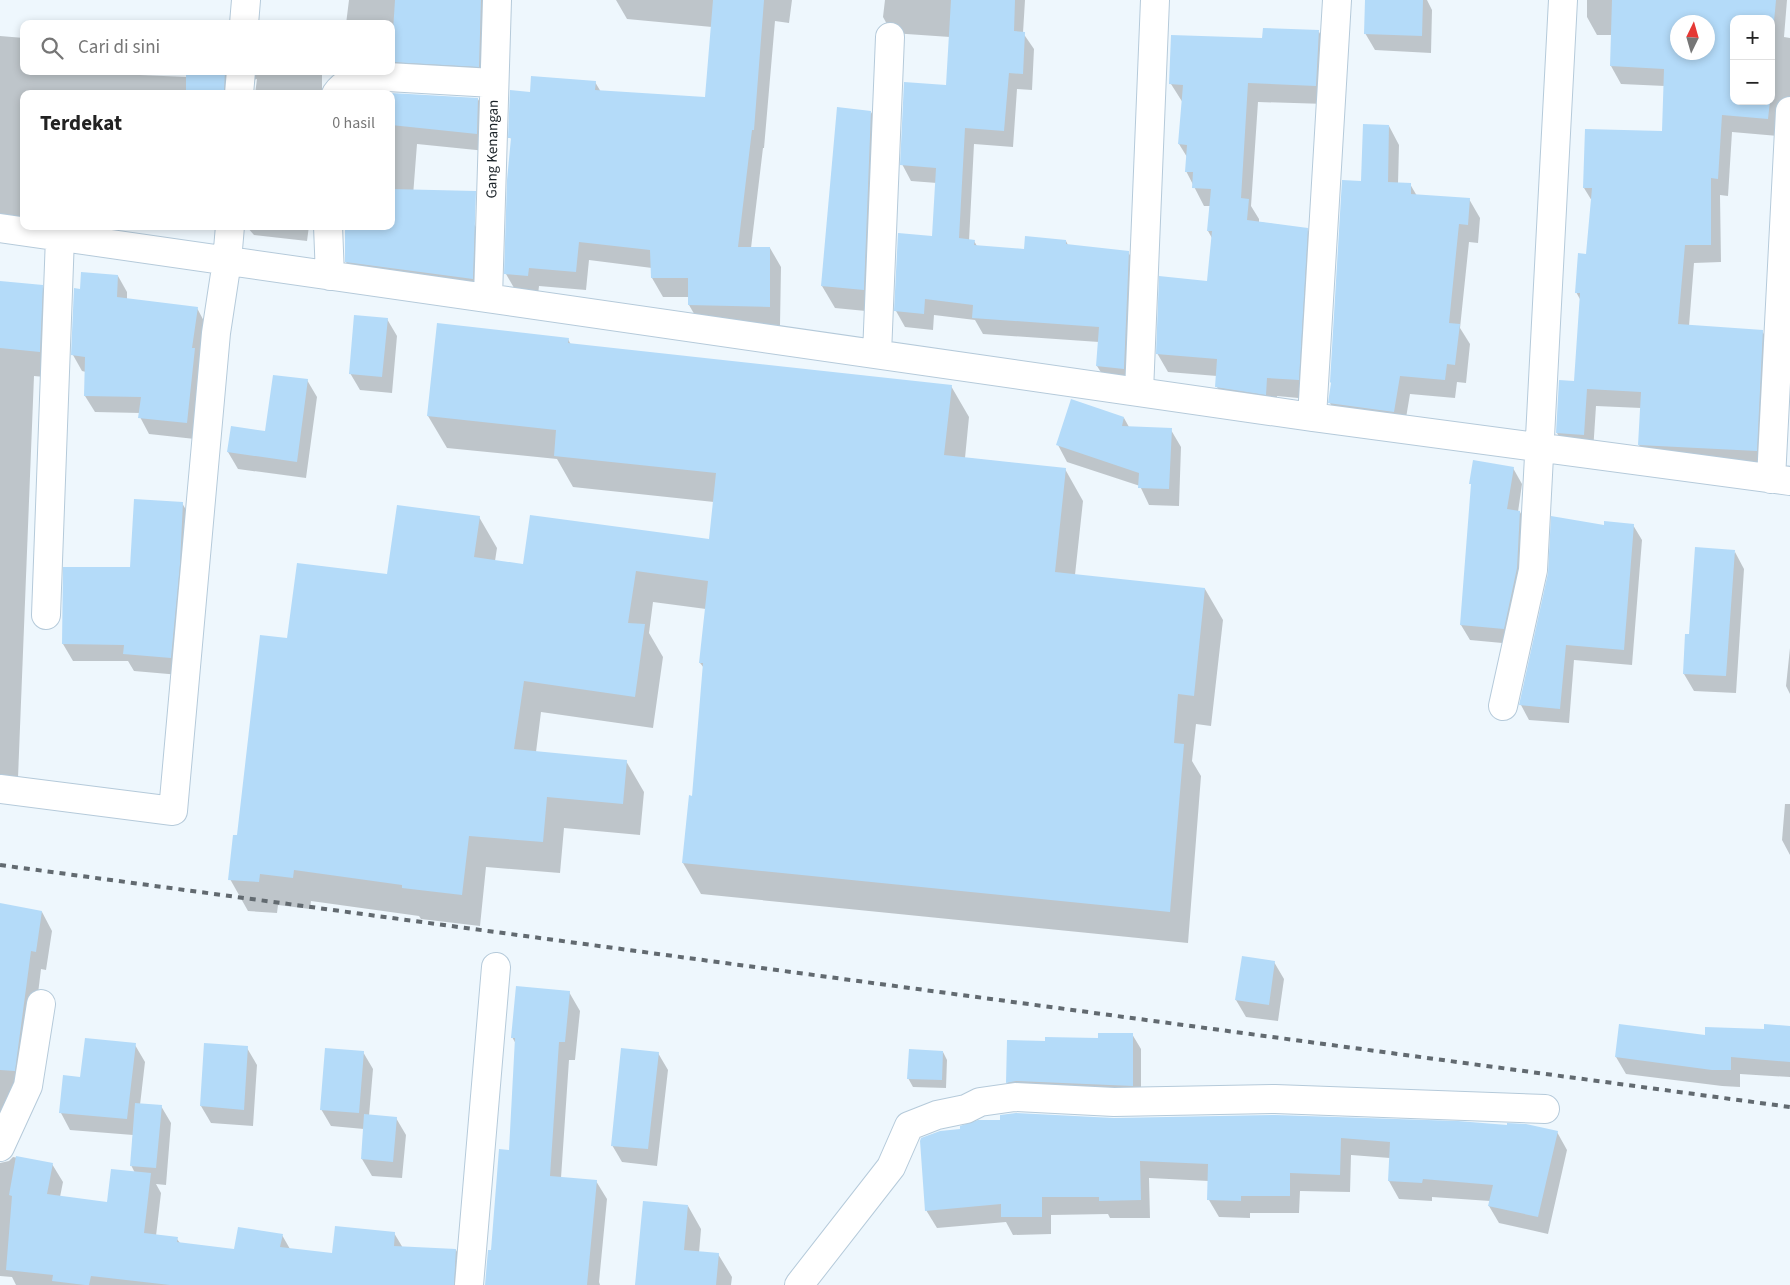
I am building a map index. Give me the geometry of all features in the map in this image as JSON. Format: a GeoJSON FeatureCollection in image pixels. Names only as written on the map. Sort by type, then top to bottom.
{"type":"FeatureCollection","features":[{"type":"Feature","properties":{"kind":"street"},"geometry":{"type":"LineString","coordinates":[[244,20],[246,0]]}},
{"type":"Feature","properties":{"kind":"street","name":"Gang Kenangan"},"geometry":{"type":"LineString","coordinates":[[488,298],[497,0]]}},
{"type":"Feature","properties":{"kind":"street"},"geometry":{"type":"LineString","coordinates":[[1139,392],[1155,0]]}},
{"type":"Feature","properties":{"kind":"street"},"geometry":{"type":"LineString","coordinates":[[1312,417],[1337,0]]}},
{"type":"Feature","properties":{"kind":"street"},"geometry":{"type":"LineString","coordinates":[[1504,706],[1533,570],[1563,0]]}},
{"type":"Feature","properties":{"kind":"street"},"geometry":{"type":"LineString","coordinates":[[877,354],[890,37]]}},
{"type":"Feature","properties":{"kind":"street"},"geometry":{"type":"LineString","coordinates":[[239,90],[241,75]]}},
{"type":"Feature","properties":{"kind":"street"},"geometry":{"type":"LineString","coordinates":[[338,90],[352,80],[370,76],[494,83]]}},
{"type":"Feature","properties":{"kind":"street"},"geometry":{"type":"LineString","coordinates":[[0,228],[1312,417],[1781,480],[1790,111]]}},
{"type":"Feature","properties":{"kind":"street"},"geometry":{"type":"LineString","coordinates":[[0,789],[173,812],[216,333],[230,230]]}},
{"type":"Feature","properties":{"kind":"street"},"geometry":{"type":"LineString","coordinates":[[328,230],[330,276]]}},
{"type":"Feature","properties":{"kind":"street"},"geometry":{"type":"LineString","coordinates":[[46,615],[60,237]]}},
{"type":"Feature","properties":{"kind":"street"},"geometry":{"type":"LineString","coordinates":[[469,1285],[496,967]]}},
{"type":"Feature","properties":{"kind":"street"},"geometry":{"type":"LineString","coordinates":[[0,1147],[28,1086],[41,1004]]}},
{"type":"Feature","properties":{"kind":"street"},"geometry":{"type":"LineString","coordinates":[[799,1285],[891,1168],[909,1126],[937,1114],[966,1109],[980,1102],[1015,1096],[1114,1102],[1275,1099],[1545,1109]]}},
{"type":"Feature","properties":{"kind":"building"},"geometry":{"type":"Polygon","coordinates":[[[395,0],[481,0],[479,67],[395,62],[395,0]]]}},
{"type":"Feature","properties":{"kind":"building"},"geometry":{"type":"Polygon","coordinates":[[[713,0],[764,0],[754,130],[752,130],[738,247],[770,247],[770,307],[688,305],[688,278],[651,278],[650,250],[579,242],[576,272],[529,268],[528,276],[504,274],[507,180],[511,138],[508,138],[510,90],[530,92],[531,76],[596,81],[595,90],[705,97],[713,0]]]}},
{"type":"Feature","properties":{"kind":"building"},"geometry":{"type":"Polygon","coordinates":[[[951,0],[1015,0],[1014,31],[1025,32],[1023,74],[1009,73],[1004,131],[965,128],[959,238],[975,240],[974,245],[1024,249],[1025,236],[1066,240],[1066,244],[1129,251],[1124,369],[1096,366],[1099,327],[972,318],[973,305],[925,299],[924,314],[894,311],[898,233],[932,236],[936,168],[900,165],[904,82],[946,85],[951,0]]]}},
{"type":"Feature","properties":{"kind":"building"},"geometry":{"type":"Polygon","coordinates":[[[1365,0],[1423,0],[1422,36],[1364,34],[1365,0]]]}},
{"type":"Feature","properties":{"kind":"building"},"geometry":{"type":"Polygon","coordinates":[[[1612,0],[1776,0],[1775,15],[1730,15],[1730,105],[1770,105],[1768,119],[1722,115],[1718,179],[1711,178],[1711,245],[1685,245],[1678,324],[1763,330],[1757,451],[1638,445],[1641,392],[1587,389],[1584,435],[1556,433],[1559,380],[1574,381],[1580,293],[1575,293],[1578,253],[1586,254],[1592,188],[1583,188],[1585,129],[1662,131],[1664,69],[1610,66],[1612,0]]]}},
{"type":"Feature","properties":{"kind":"building"},"geometry":{"type":"Polygon","coordinates":[[[1263,28],[1319,30],[1316,86],[1248,83],[1241,198],[1249,199],[1247,220],[1308,228],[1299,380],[1267,378],[1266,395],[1215,387],[1217,359],[1156,354],[1159,276],[1207,281],[1212,231],[1207,231],[1211,189],[1192,188],[1193,172],[1185,172],[1187,145],[1178,144],[1183,85],[1169,84],[1171,35],[1262,38],[1263,28]]]}},
{"type":"Feature","properties":{"kind":"building"},"geometry":{"type":"Polygon","coordinates":[[[186,75],[225,75],[224,90],[186,90],[186,75]]]}},
{"type":"Feature","properties":{"kind":"building"},"geometry":{"type":"Polygon","coordinates":[[[395,93],[478,98],[477,134],[395,125],[395,93]]]}},
{"type":"Feature","properties":{"kind":"building"},"geometry":{"type":"Polygon","coordinates":[[[837,107],[871,111],[864,290],[821,286],[837,107]]]}},
{"type":"Feature","properties":{"kind":"building"},"geometry":{"type":"Polygon","coordinates":[[[1363,124],[1389,125],[1388,182],[1411,183],[1411,194],[1470,198],[1468,225],[1459,224],[1449,323],[1460,324],[1455,365],[1447,364],[1445,380],[1400,376],[1394,412],[1328,403],[1331,383],[1342,180],[1361,181],[1363,124]]]}},
{"type":"Feature","properties":{"kind":"building"},"geometry":{"type":"Polygon","coordinates":[[[395,189],[476,191],[473,279],[345,262],[345,230],[395,230],[395,189]]]}},
{"type":"Feature","properties":{"kind":"building"},"geometry":{"type":"Polygon","coordinates":[[[81,272],[118,275],[117,297],[198,307],[192,348],[195,348],[187,423],[138,418],[141,397],[84,396],[85,357],[71,355],[74,288],[80,289],[81,272]]]}},
{"type":"Feature","properties":{"kind":"building"},"geometry":{"type":"Polygon","coordinates":[[[0,281],[43,285],[40,352],[0,348],[0,281]]]}},
{"type":"Feature","properties":{"kind":"building"},"geometry":{"type":"Polygon","coordinates":[[[354,315],[388,318],[382,377],[349,374],[354,315]]]}},
{"type":"Feature","properties":{"kind":"building"},"geometry":{"type":"Polygon","coordinates":[[[437,323],[569,338],[568,343],[952,385],[944,455],[1066,468],[1055,572],[1205,588],[1194,696],[1178,694],[1174,743],[1184,744],[1170,912],[682,863],[689,795],[692,796],[703,663],[699,663],[708,581],[636,571],[628,623],[645,624],[635,697],[524,681],[514,749],[627,760],[623,804],[547,797],[543,842],[469,836],[462,895],[402,888],[402,885],[294,870],[293,878],[260,874],[259,882],[228,880],[233,835],[237,835],[260,635],[287,638],[297,563],[387,574],[397,505],[480,516],[474,557],[523,564],[530,515],[709,539],[716,473],[554,456],[556,430],[427,416],[437,323]]]}},
{"type":"Feature","properties":{"kind":"building"},"geometry":{"type":"Polygon","coordinates":[[[273,375],[308,379],[297,462],[227,452],[231,426],[265,431],[273,375]]]}},
{"type":"Feature","properties":{"kind":"building"},"geometry":{"type":"Polygon","coordinates":[[[1071,399],[1124,417],[1122,426],[1172,428],[1169,489],[1138,488],[1139,473],[1056,445],[1071,399]]]}},
{"type":"Feature","properties":{"kind":"building"},"geometry":{"type":"Polygon","coordinates":[[[1473,460],[1514,467],[1507,509],[1520,511],[1517,568],[1504,629],[1460,625],[1471,484],[1469,484],[1473,460]]]}},
{"type":"Feature","properties":{"kind":"building"},"geometry":{"type":"Polygon","coordinates":[[[134,499],[183,502],[180,564],[171,658],[123,654],[124,645],[62,644],[63,567],[130,567],[134,499]]]}},
{"type":"Feature","properties":{"kind":"building"},"geometry":{"type":"Polygon","coordinates":[[[1551,516],[1604,525],[1604,521],[1634,524],[1624,650],[1566,645],[1560,709],[1519,705],[1548,573],[1551,516]]]}},
{"type":"Feature","properties":{"kind":"building"},"geometry":{"type":"Polygon","coordinates":[[[1695,547],[1735,550],[1726,676],[1683,674],[1685,634],[1689,634],[1695,547]]]}},
{"type":"Feature","properties":{"kind":"building"},"geometry":{"type":"Polygon","coordinates":[[[0,903],[42,911],[36,952],[31,951],[15,1071],[0,1070],[0,903]]]}},
{"type":"Feature","properties":{"kind":"building"},"geometry":{"type":"Polygon","coordinates":[[[1242,956],[1275,961],[1269,1005],[1235,1000],[1242,956]]]}},
{"type":"Feature","properties":{"kind":"building"},"geometry":{"type":"Polygon","coordinates":[[[516,986],[570,991],[565,1042],[559,1042],[550,1176],[597,1180],[587,1285],[485,1285],[488,1250],[491,1250],[499,1149],[509,1150],[515,1038],[511,1038],[516,986]]]}},
{"type":"Feature","properties":{"kind":"building"},"geometry":{"type":"Polygon","coordinates":[[[1619,1024],[1705,1035],[1705,1027],[1764,1029],[1764,1024],[1790,1026],[1790,1062],[1731,1057],[1731,1070],[1712,1070],[1615,1057],[1619,1024]]]}},
{"type":"Feature","properties":{"kind":"building"},"geometry":{"type":"Polygon","coordinates":[[[1098,1033],[1133,1033],[1133,1086],[1016,1081],[1006,1083],[1007,1040],[1045,1041],[1045,1037],[1098,1038],[1098,1033]]]}},
{"type":"Feature","properties":{"kind":"building"},"geometry":{"type":"Polygon","coordinates":[[[85,1038],[136,1043],[127,1119],[59,1113],[63,1075],[80,1077],[85,1038]]]}},
{"type":"Feature","properties":{"kind":"building"},"geometry":{"type":"Polygon","coordinates":[[[204,1043],[248,1046],[244,1110],[200,1106],[204,1043]]]}},
{"type":"Feature","properties":{"kind":"building"},"geometry":{"type":"Polygon","coordinates":[[[325,1048],[364,1051],[359,1113],[320,1110],[325,1048]]]}},
{"type":"Feature","properties":{"kind":"building"},"geometry":{"type":"Polygon","coordinates":[[[621,1048],[659,1052],[648,1149],[611,1146],[621,1048]]]}},
{"type":"Feature","properties":{"kind":"building"},"geometry":{"type":"Polygon","coordinates":[[[909,1049],[943,1051],[942,1080],[907,1079],[909,1049]]]}},
{"type":"Feature","properties":{"kind":"building"},"geometry":{"type":"Polygon","coordinates":[[[135,1103],[162,1105],[156,1168],[130,1166],[135,1103]]]}},
{"type":"Feature","properties":{"kind":"building"},"geometry":{"type":"Polygon","coordinates":[[[1016,1113],[1114,1118],[1275,1115],[1458,1121],[1507,1125],[1507,1123],[1526,1124],[1558,1131],[1538,1217],[1488,1206],[1493,1185],[1423,1179],[1422,1183],[1388,1181],[1390,1142],[1341,1138],[1340,1175],[1290,1173],[1290,1196],[1241,1196],[1241,1201],[1207,1200],[1208,1164],[1140,1161],[1141,1200],[1099,1201],[1099,1197],[1042,1197],[1042,1217],[1001,1217],[1001,1204],[925,1211],[921,1138],[940,1131],[960,1129],[960,1126],[978,1120],[1000,1120],[1000,1115],[1016,1113]]]}},
{"type":"Feature","properties":{"kind":"building"},"geometry":{"type":"Polygon","coordinates":[[[364,1114],[397,1117],[393,1162],[361,1159],[364,1114]]]}},
{"type":"Feature","properties":{"kind":"building"},"geometry":{"type":"Polygon","coordinates":[[[16,1156],[53,1163],[47,1194],[107,1202],[111,1169],[151,1173],[144,1233],[178,1237],[177,1242],[234,1249],[238,1227],[283,1234],[280,1247],[332,1253],[335,1226],[395,1232],[394,1246],[456,1249],[454,1285],[170,1285],[91,1276],[89,1285],[85,1285],[52,1281],[53,1275],[6,1270],[12,1196],[9,1195],[16,1156]]]}},
{"type":"Feature","properties":{"kind":"building"},"geometry":{"type":"Polygon","coordinates":[[[643,1201],[688,1205],[684,1250],[719,1253],[716,1285],[635,1285],[643,1201]]]}},
{"type":"Feature","properties":{"kind":"railway"},"geometry":{"type":"LineString","coordinates":[[0,865],[1790,1107]]}}]}
